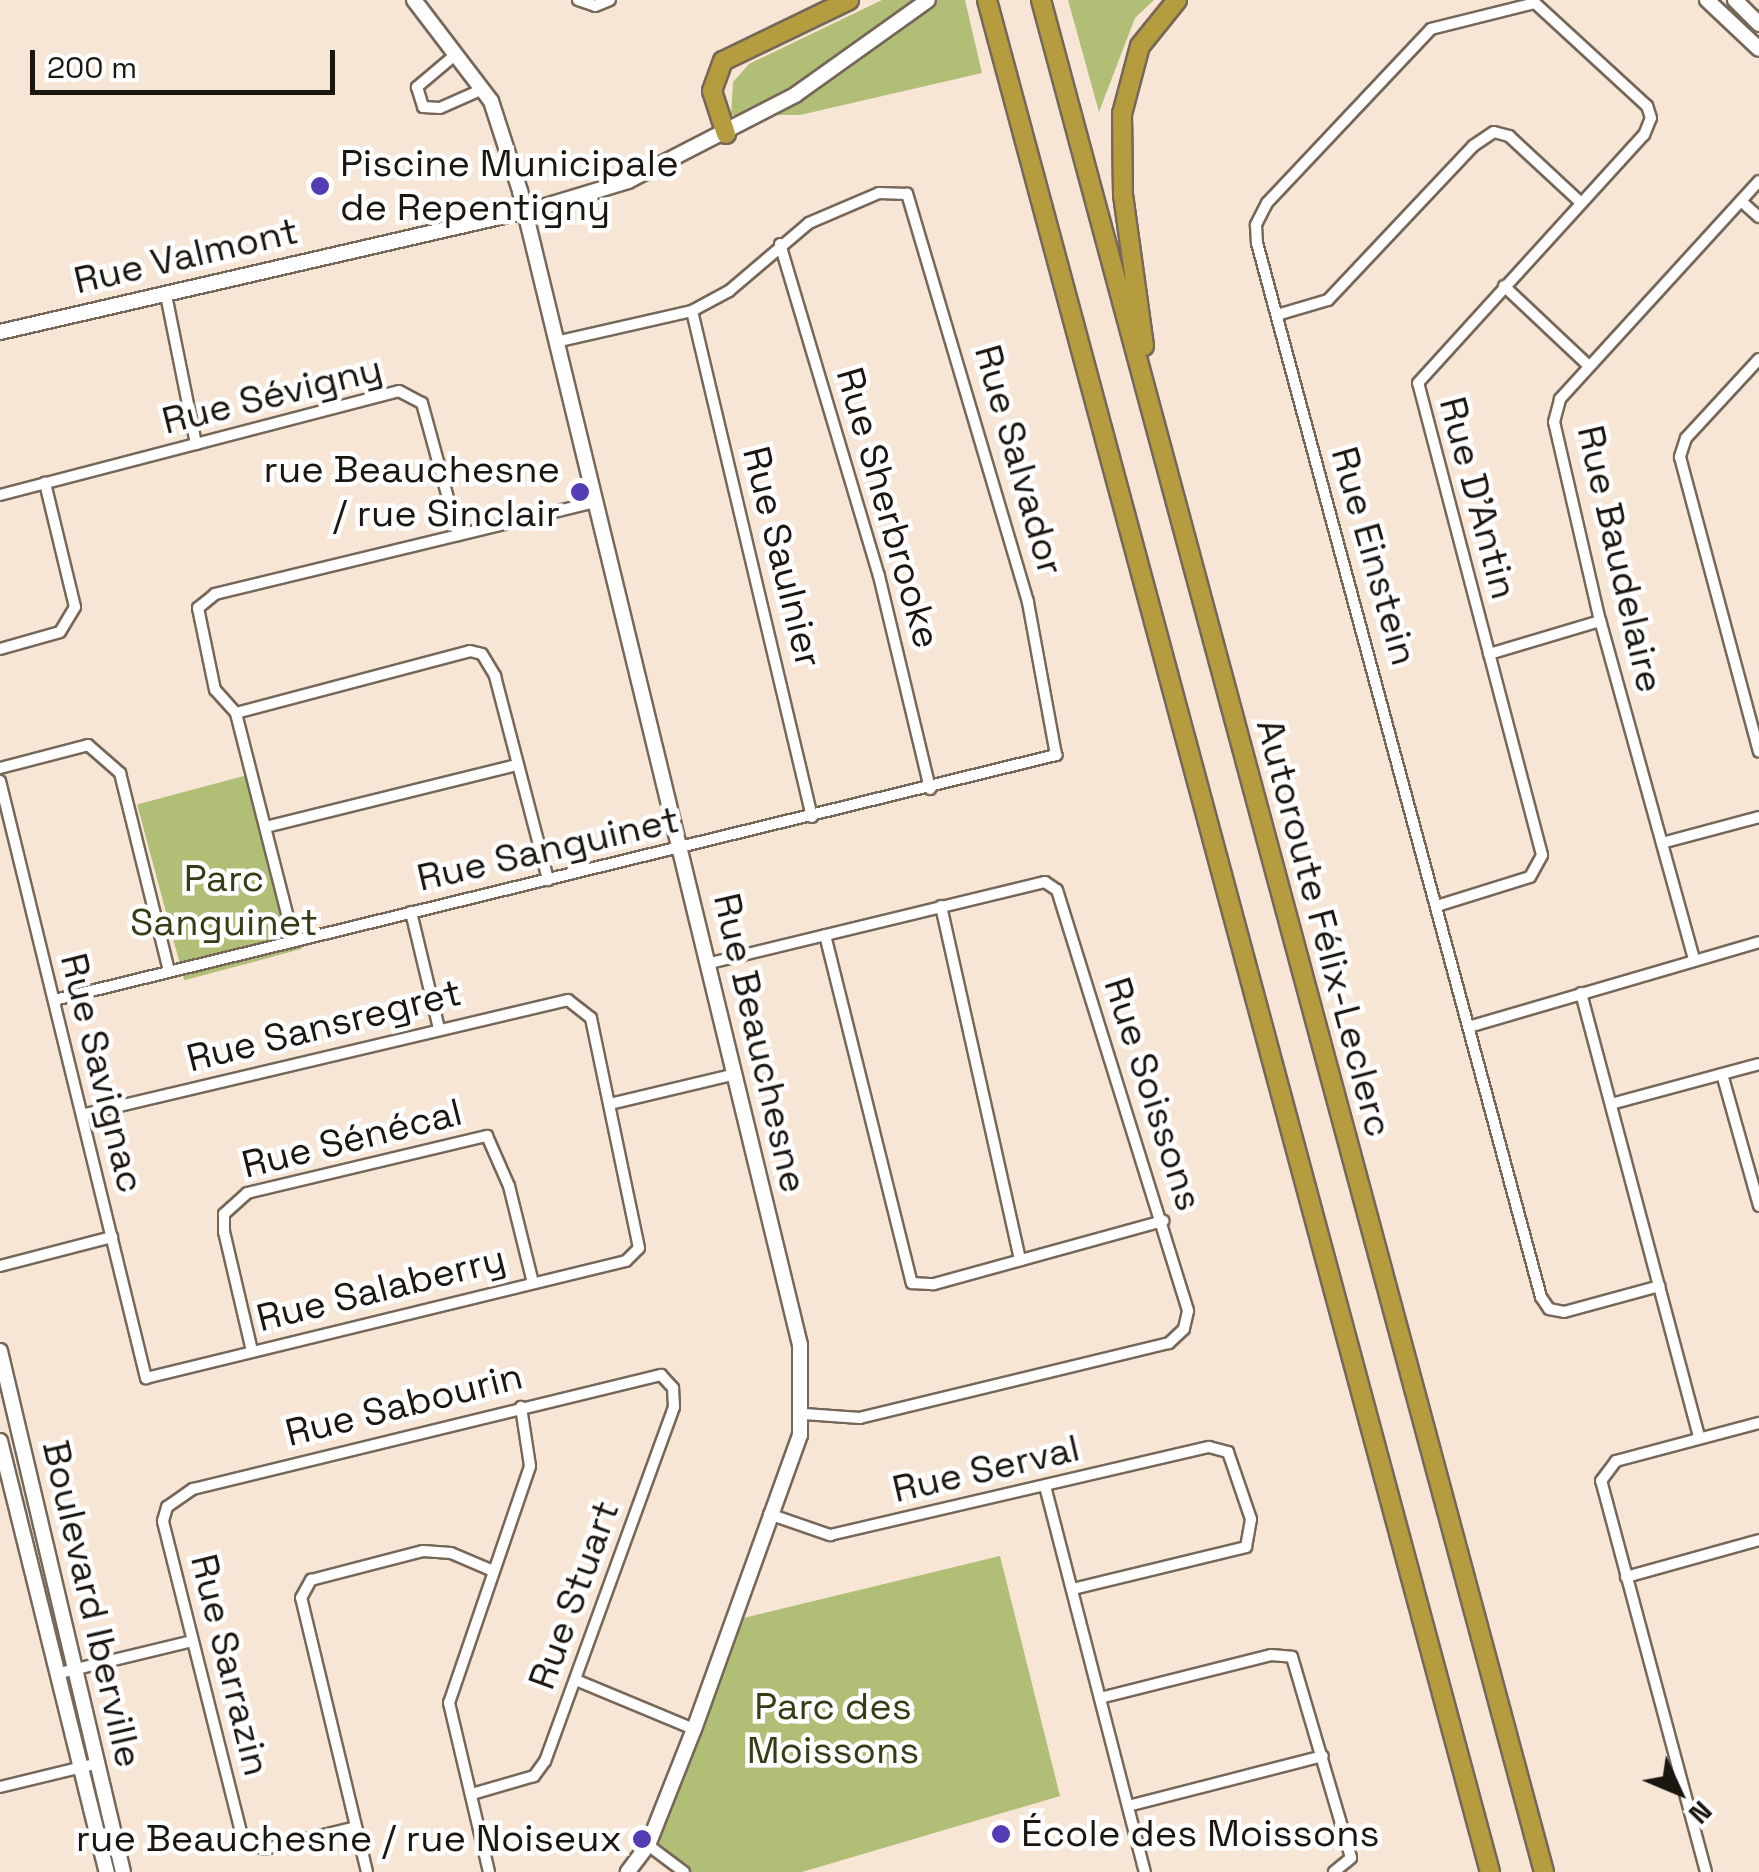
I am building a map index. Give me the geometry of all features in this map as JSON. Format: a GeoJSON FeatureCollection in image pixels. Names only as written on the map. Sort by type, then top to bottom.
{"type":"FeatureCollection","features":[{"type":"Feature","properties":{"kind":"highway"},"geometry":{"type":"LineString","coordinates":[[726,134],[712,91],[723,60],[849,0]]}},
{"type":"Feature","properties":{"kind":"highway"},"geometry":{"type":"LineString","coordinates":[[987,0],[1490,1872]]}},
{"type":"Feature","properties":{"kind":"highway","name":"Autoroute Félix-Leclerc"},"geometry":{"type":"LineString","coordinates":[[1040,0],[1544,1872]]}},
{"type":"Feature","properties":{"kind":"highway"},"geometry":{"type":"LineString","coordinates":[[1153,416],[1124,204],[1122,126],[1136,54],[1177,0]]}},
{"type":"Feature","properties":{"kind":"street"},"geometry":{"type":"LineString","coordinates":[[578,0],[594,6],[610,0]]}},
{"type":"Feature","properties":{"kind":"street","name":"Rue Valmont"},"geometry":{"type":"LineString","coordinates":[[0,332],[524,210],[628,181],[726,134],[833,71],[928,0]]}},
{"type":"Feature","properties":{"kind":"street"},"geometry":{"type":"LineString","coordinates":[[1707,0],[1759,49]]}},
{"type":"Feature","properties":{"kind":"street"},"geometry":{"type":"LineString","coordinates":[[1735,0],[1759,24]]}},
{"type":"Feature","properties":{"kind":"street","name":"Rue Einstein"},"geometry":{"type":"LineString","coordinates":[[1651,118],[1647,106],[1536,2],[1431,30],[1267,203],[1256,225],[1257,243],[1549,1309],[1564,1312],[1660,1286]]}},
{"type":"Feature","properties":{"kind":"street","name":"Rue Beauchesne"},"geometry":{"type":"LineString","coordinates":[[422,3],[497,112],[596,502],[800,1345],[804,1414],[694,1729],[648,1846],[628,1872]]}},
{"type":"Feature","properties":{"kind":"street"},"geometry":{"type":"LineString","coordinates":[[456,55],[417,88],[422,107],[440,108],[483,89]]}},
{"type":"Feature","properties":{"kind":"street","name":"Rue D'Antin"},"geometry":{"type":"LineString","coordinates":[[1440,905],[1530,877],[1541,864],[1418,395],[1424,372],[1644,136],[1651,118]]}},
{"type":"Feature","properties":{"kind":"street"},"geometry":{"type":"LineString","coordinates":[[1278,315],[1328,300],[1473,146],[1494,132],[1509,136],[1581,202]]}},
{"type":"Feature","properties":{"kind":"street","name":"Rue Baudelaire"},"geometry":{"type":"LineString","coordinates":[[1694,960],[1600,622],[1554,422],[1560,398],[1759,182]]}},
{"type":"Feature","properties":{"kind":"street","name":"Rue Salvador"},"geometry":{"type":"LineString","coordinates":[[780,244],[835,210],[900,191],[913,201],[1028,602],[1056,731],[1056,755]]}},
{"type":"Feature","properties":{"kind":"street"},"geometry":{"type":"LineString","coordinates":[[1741,201],[1759,217]]}},
{"type":"Feature","properties":{"kind":"street"},"geometry":{"type":"LineString","coordinates":[[556,342],[692,311],[735,286],[780,244]]}},
{"type":"Feature","properties":{"kind":"street","name":"Rue Sherbrooke"},"geometry":{"type":"LineString","coordinates":[[780,244],[879,576],[930,789]]}},
{"type":"Feature","properties":{"kind":"street"},"geometry":{"type":"LineString","coordinates":[[1504,286],[1589,366]]}},
{"type":"Feature","properties":{"kind":"street"},"geometry":{"type":"LineString","coordinates":[[166,296],[196,444]]}},
{"type":"Feature","properties":{"kind":"street","name":"Rue Saulnier"},"geometry":{"type":"LineString","coordinates":[[692,311],[812,817]]}},
{"type":"Feature","properties":{"kind":"street"},"geometry":{"type":"LineString","coordinates":[[1759,359],[1686,438],[1680,457],[1753,703],[1759,752]]}},
{"type":"Feature","properties":{"kind":"street","name":"Rue Sévigny"},"geometry":{"type":"LineString","coordinates":[[0,495],[399,392],[417,397],[458,535]]}},
{"type":"Feature","properties":{"kind":"street"},"geometry":{"type":"LineString","coordinates":[[0,649],[60,632],[75,607],[46,483]]}},
{"type":"Feature","properties":{"kind":"street"},"geometry":{"type":"LineString","coordinates":[[294,941],[236,712],[215,690],[198,608],[215,594],[596,502]]}},
{"type":"Feature","properties":{"kind":"street"},"geometry":{"type":"LineString","coordinates":[[1489,654],[1600,622]]}},
{"type":"Feature","properties":{"kind":"street"},"geometry":{"type":"LineString","coordinates":[[236,712],[470,652],[482,654],[495,676],[548,880]]}},
{"type":"Feature","properties":{"kind":"street"},"geometry":{"type":"LineString","coordinates":[[0,768],[88,744],[120,773],[137,820],[169,971]]}},
{"type":"Feature","properties":{"kind":"street","name":"Rue Sanguinet"},"geometry":{"type":"LineString","coordinates":[[54,1000],[930,789],[1056,755]]}},
{"type":"Feature","properties":{"kind":"street"},"geometry":{"type":"LineString","coordinates":[[266,827],[517,764]]}},
{"type":"Feature","properties":{"kind":"street","name":"Rue Savignac"},"geometry":{"type":"LineString","coordinates":[[0,781],[146,1378]]}},
{"type":"Feature","properties":{"kind":"street"},"geometry":{"type":"LineString","coordinates":[[1662,843],[1759,817]]}},
{"type":"Feature","properties":{"kind":"street","name":"Rue Soissons"},"geometry":{"type":"LineString","coordinates":[[804,1414],[860,1418],[1169,1343],[1184,1329],[1188,1311],[1163,1221],[1056,890],[1045,882],[940,906]]}},
{"type":"Feature","properties":{"kind":"street"},"geometry":{"type":"LineString","coordinates":[[706,964],[940,906],[1020,1260]]}},
{"type":"Feature","properties":{"kind":"street"},"geometry":{"type":"LineString","coordinates":[[411,912],[440,1029]]}},
{"type":"Feature","properties":{"kind":"street"},"geometry":{"type":"LineString","coordinates":[[826,935],[912,1283],[934,1284],[1163,1221]]}},
{"type":"Feature","properties":{"kind":"street"},"geometry":{"type":"LineString","coordinates":[[1472,1026],[1759,942]]}},
{"type":"Feature","properties":{"kind":"street"},"geometry":{"type":"LineString","coordinates":[[1581,993],[1699,1438]]}},
{"type":"Feature","properties":{"kind":"street","name":"Rue Sansregret"},"geometry":{"type":"LineString","coordinates":[[82,1116],[556,1001],[580,1004],[591,1018],[610,1104]]}},
{"type":"Feature","properties":{"kind":"street"},"geometry":{"type":"LineString","coordinates":[[1611,1104],[1759,1064]]}},
{"type":"Feature","properties":{"kind":"street"},"geometry":{"type":"LineString","coordinates":[[1722,1074],[1759,1206]]}},
{"type":"Feature","properties":{"kind":"street"},"geometry":{"type":"LineString","coordinates":[[610,1104],[732,1075]]}},
{"type":"Feature","properties":{"kind":"street","name":"Rue Salaberry"},"geometry":{"type":"LineString","coordinates":[[146,1378],[630,1258],[640,1240],[610,1104]]}},
{"type":"Feature","properties":{"kind":"street","name":"Rue Sénécal"},"geometry":{"type":"LineString","coordinates":[[252,1351],[224,1232],[224,1214],[246,1193],[487,1136],[510,1186],[533,1282]]}},
{"type":"Feature","properties":{"kind":"street"},"geometry":{"type":"LineString","coordinates":[[0,1266],[112,1237]]}},
{"type":"Feature","properties":{"kind":"street","name":"Boulevard Iberville"},"geometry":{"type":"LineString","coordinates":[[0,1351],[77,1670],[88,1765],[107,1872]]}},
{"type":"Feature","properties":{"kind":"street","name":"Rue Sabourin"},"geometry":{"type":"LineString","coordinates":[[168,1507],[193,1489],[661,1376]]}},
{"type":"Feature","properties":{"kind":"street","name":"Rue Stuart"},"geometry":{"type":"LineString","coordinates":[[472,1794],[528,1778],[542,1766],[674,1407],[672,1388],[661,1376]]}},
{"type":"Feature","properties":{"kind":"street"},"geometry":{"type":"LineString","coordinates":[[489,1872],[449,1703],[491,1570],[530,1466],[521,1407]]}},
{"type":"Feature","properties":{"kind":"street"},"geometry":{"type":"LineString","coordinates":[[1706,1872],[1600,1481],[1616,1461],[1759,1422]]}},
{"type":"Feature","properties":{"kind":"street","name":"Boulevard Iberville"},"geometry":{"type":"LineString","coordinates":[[0,1441],[2,1461],[60,1673],[123,1872]]}},
{"type":"Feature","properties":{"kind":"street","name":"Rue Serval"},"geometry":{"type":"LineString","coordinates":[[769,1514],[830,1535],[1218,1446],[1238,1472],[1253,1535],[1246,1547],[1072,1590]]}},
{"type":"Feature","properties":{"kind":"street"},"geometry":{"type":"LineString","coordinates":[[2,1461],[24,1456]]}},
{"type":"Feature","properties":{"kind":"street"},"geometry":{"type":"LineString","coordinates":[[1045,1486],[1145,1872]]}},
{"type":"Feature","properties":{"kind":"street","name":"Rue Sarrazin"},"geometry":{"type":"LineString","coordinates":[[168,1507],[163,1521],[243,1840],[265,1849],[356,1828]]}},
{"type":"Feature","properties":{"kind":"street"},"geometry":{"type":"LineString","coordinates":[[1626,1577],[1759,1540]]}},
{"type":"Feature","properties":{"kind":"street"},"geometry":{"type":"LineString","coordinates":[[366,1872],[301,1598],[306,1585],[423,1551],[451,1553],[491,1570]]}},
{"type":"Feature","properties":{"kind":"street"},"geometry":{"type":"LineString","coordinates":[[60,1673],[192,1641]]}},
{"type":"Feature","properties":{"kind":"street"},"geometry":{"type":"LineString","coordinates":[[1100,1698],[1271,1655],[1292,1657],[1351,1858],[1334,1872]]}},
{"type":"Feature","properties":{"kind":"street"},"geometry":{"type":"LineString","coordinates":[[576,1680],[694,1729]]}},
{"type":"Feature","properties":{"kind":"street"},"geometry":{"type":"LineString","coordinates":[[1128,1806],[1323,1756]]}},
{"type":"Feature","properties":{"kind":"street"},"geometry":{"type":"LineString","coordinates":[[0,1787],[88,1765]]}},
{"type":"Feature","properties":{"kind":"street"},"geometry":{"type":"LineString","coordinates":[[648,1846],[684,1872]]}},
{"type":"Feature","properties":{"kind":"green space"},"geometry":{"type":"Polygon","coordinates":[[[882,0],[965,0],[982,73],[800,115],[731,115],[733,82],[749,64],[882,0]]]}},
{"type":"Feature","properties":{"kind":"green space"},"geometry":{"type":"Polygon","coordinates":[[[1068,0],[1154,0],[1135,18],[1099,112],[1068,0]]]}},
{"type":"Feature","properties":{"kind":"green space","name":"Parc Sanguinet"},"geometry":{"type":"Polygon","coordinates":[[[255,773],[302,949],[184,980],[137,805],[255,773]]]}},
{"type":"Feature","properties":{"kind":"green space","name":"Parc des Moissons"},"geometry":{"type":"Polygon","coordinates":[[[1000,1556],[1060,1796],[802,1872],[683,1872],[648,1845],[731,1621],[1000,1556]]]}},
{"type":"Feature","properties":{"kind":"place","name":"Piscine Municipale de Repentigny"},"geometry":{"type":"Point","coordinates":[320,186]}},
{"type":"Feature","properties":{"kind":"place","name":"rue Beauchesne / rue Sinclair"},"geometry":{"type":"Point","coordinates":[580,492]}},
{"type":"Feature","properties":{"kind":"place","name":"École des Moissons"},"geometry":{"type":"Point","coordinates":[1001,1834]}},
{"type":"Feature","properties":{"kind":"place","name":"rue Beauchesne / rue Noiseux"},"geometry":{"type":"Point","coordinates":[642,1839]}}]}
